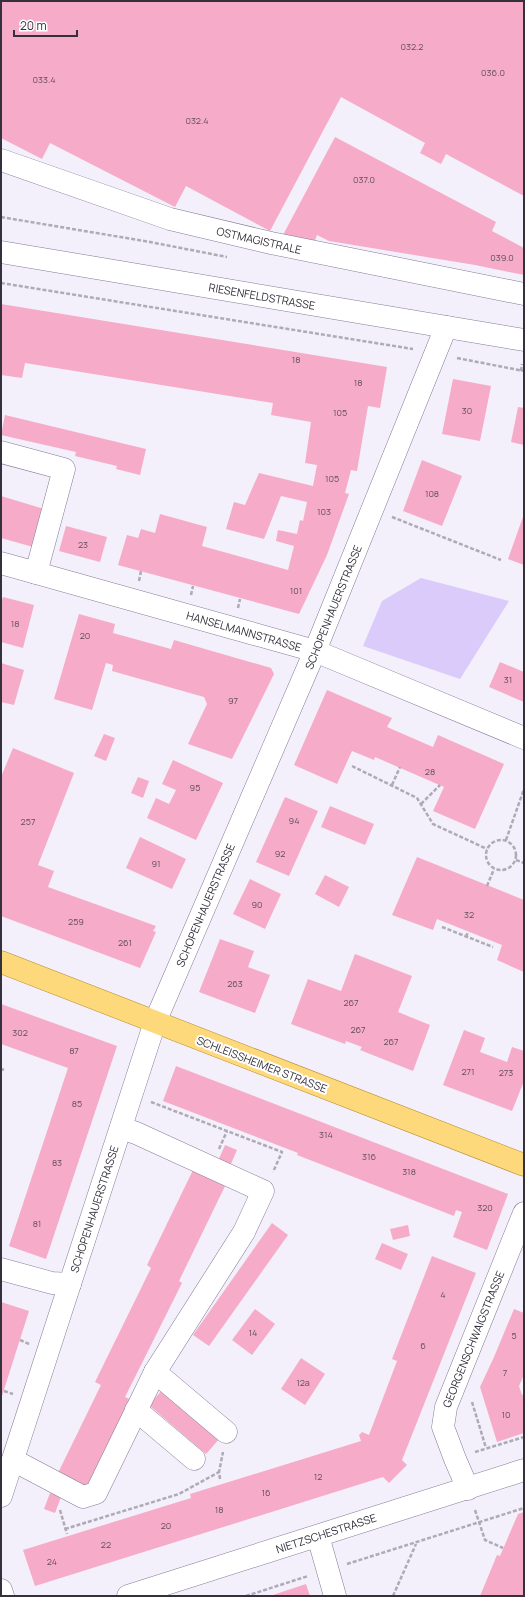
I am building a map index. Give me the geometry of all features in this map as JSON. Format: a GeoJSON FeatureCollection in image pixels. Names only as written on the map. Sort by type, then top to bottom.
{"type":"FeatureCollection","features":[{"type":"Feature","properties":{"kind":"main road","name":"SCHLEISSHEIMER STRASSE"},"geometry":{"type":"LineString","coordinates":[[1,962],[524,1165]]}},
{"type":"Feature","properties":{"kind":"street","name":"OSTMAGISTRALE"},"geometry":{"type":"LineString","coordinates":[[1,160],[170,219],[271,243],[524,294]]}},
{"type":"Feature","properties":{"kind":"street","name":"RIESENFELDSTRASSE"},"geometry":{"type":"LineString","coordinates":[[1,252],[524,340]]}},
{"type":"Feature","properties":{"kind":"street","name":"SCHOPENHAUERSTRASSE"},"geometry":{"type":"LineString","coordinates":[[1,1496],[155,1022],[315,651],[446,327]]}},
{"type":"Feature","properties":{"kind":"street"},"geometry":{"type":"LineString","coordinates":[[1,452],[64,470],[36,573]]}},
{"type":"Feature","properties":{"kind":"street","name":"HANSELMANNSTRASSE"},"geometry":{"type":"LineString","coordinates":[[1,563],[315,651],[524,738]]}},
{"type":"Feature","properties":{"kind":"street"},"geometry":{"type":"LineString","coordinates":[[13,1460],[83,1497],[96,1493],[155,1372],[244,1232],[263,1192],[136,1133],[121,1128]]}},
{"type":"Feature","properties":{"kind":"street","name":"GEORGENSCHWAIGSTRASSE"},"geometry":{"type":"LineString","coordinates":[[468,1488],[454,1459],[443,1427],[443,1419],[446,1407],[524,1213]]}},
{"type":"Feature","properties":{"kind":"street"},"geometry":{"type":"LineString","coordinates":[[1,1269],[52,1283],[70,1284]]}},
{"type":"Feature","properties":{"kind":"street"},"geometry":{"type":"LineString","coordinates":[[155,1372],[226,1432]]}},
{"type":"Feature","properties":{"kind":"street"},"geometry":{"type":"LineString","coordinates":[[136,1410],[194,1459]]}},
{"type":"Feature","properties":{"kind":"street","name":"NIETZSCHESTRASSE"},"geometry":{"type":"LineString","coordinates":[[128,1596],[524,1470]]}},
{"type":"Feature","properties":{"kind":"street"},"geometry":{"type":"LineString","coordinates":[[318,1536],[335,1596]]}},
{"type":"Feature","properties":{"kind":"street"},"geometry":{"type":"LineString","coordinates":[[1,1590],[3,1596]]}},
{"type":"Feature","properties":{"kind":"path"},"geometry":{"type":"LineString","coordinates":[[1,283],[436,353],[522,371],[522,364]]}},
{"type":"Feature","properties":{"kind":"path"},"geometry":{"type":"LineString","coordinates":[[471,360],[472,354]]}},
{"type":"Feature","properties":{"kind":"path"},"geometry":{"type":"LineString","coordinates":[[373,510],[501,560]]}},
{"type":"Feature","properties":{"kind":"path"},"geometry":{"type":"LineString","coordinates":[[352,766],[417,798],[433,824],[487,849]]}},
{"type":"Feature","properties":{"kind":"path"},"geometry":{"type":"LineString","coordinates":[[392,785],[400,767]]}},
{"type":"Feature","properties":{"kind":"path"},"geometry":{"type":"LineString","coordinates":[[421,804],[440,785]]}},
{"type":"Feature","properties":{"kind":"path"},"geometry":{"type":"LineString","coordinates":[[506,840],[524,790]]}},
{"type":"Feature","properties":{"kind":"path"},"geometry":{"type":"LineString","coordinates":[[499,839],[506,840],[515,847],[516,860],[512,866],[504,870],[494,869],[488,864],[486,856],[487,849],[492,842],[499,839]]}},
{"type":"Feature","properties":{"kind":"path"},"geometry":{"type":"LineString","coordinates":[[516,860],[524,863]]}},
{"type":"Feature","properties":{"kind":"path"},"geometry":{"type":"LineString","coordinates":[[487,886],[494,869]]}},
{"type":"Feature","properties":{"kind":"path"},"geometry":{"type":"LineString","coordinates":[[442,927],[493,948]]}},
{"type":"Feature","properties":{"kind":"path"},"geometry":{"type":"LineString","coordinates":[[466,936],[468,932]]}},
{"type":"Feature","properties":{"kind":"path"},"geometry":{"type":"LineString","coordinates":[[147,1101],[282,1152],[263,1192]]}},
{"type":"Feature","properties":{"kind":"path"},"geometry":{"type":"LineString","coordinates":[[471,1399],[486,1448]]}},
{"type":"Feature","properties":{"kind":"path"},"geometry":{"type":"LineString","coordinates":[[220,1479],[218,1472],[226,1432]]}},
{"type":"Feature","properties":{"kind":"path"},"geometry":{"type":"LineString","coordinates":[[469,1454],[524,1437]]}},
{"type":"Feature","properties":{"kind":"path"},"geometry":{"type":"LineString","coordinates":[[65,1528],[179,1494],[218,1472]]}},
{"type":"Feature","properties":{"kind":"path"},"geometry":{"type":"LineString","coordinates":[[468,1488],[485,1540],[503,1548]]}},
{"type":"Feature","properties":{"kind":"path"},"geometry":{"type":"LineString","coordinates":[[246,1596],[524,1508]]}},
{"type":"Feature","properties":{"kind":"path"},"geometry":{"type":"LineString","coordinates":[[393,1596],[416,1543]]}},
{"type":"Feature","properties":{"kind":"shaded area"},"geometry":{"type":"Polygon","coordinates":[[[421,578],[509,601],[460,679],[363,646],[382,601],[421,578]]]}},
{"type":"Feature","properties":{"kind":"building"},"geometry":{"type":"Polygon","coordinates":[[[1,1],[524,1],[524,196],[446,154],[441,164],[420,153],[425,143],[341,97],[270,231],[186,186],[175,207],[50,143],[42,159],[1,138],[1,1]]]}},
{"type":"Feature","properties":{"kind":"building"},"geometry":{"type":"Polygon","coordinates":[[[335,137],[496,222],[492,231],[524,248],[524,275],[475,265],[329,241],[317,235],[314,243],[283,235],[335,137]]]}},
{"type":"Feature","properties":{"kind":"building"},"geometry":{"type":"Polygon","coordinates":[[[1,304],[387,367],[380,408],[368,406],[357,471],[351,470],[345,493],[349,494],[327,555],[299,614],[118,565],[127,535],[138,538],[141,529],[155,533],[160,514],[207,527],[202,546],[288,570],[294,546],[276,541],[278,530],[297,534],[300,520],[303,521],[307,502],[281,496],[264,539],[226,529],[234,502],[245,505],[259,473],[313,486],[317,465],[305,463],[311,422],[271,415],[273,403],[25,363],[22,378],[1,375],[1,304]]]}},
{"type":"Feature","properties":{"kind":"building"},"geometry":{"type":"Polygon","coordinates":[[[453,379],[491,386],[480,441],[442,434],[453,379]]]}},
{"type":"Feature","properties":{"kind":"building"},"geometry":{"type":"Polygon","coordinates":[[[518,407],[524,408],[524,445],[511,442],[518,407]]]}},
{"type":"Feature","properties":{"kind":"building"},"geometry":{"type":"Polygon","coordinates":[[[5,415],[146,449],[140,475],[116,469],[117,466],[75,456],[76,452],[1,435],[5,415]]]}},
{"type":"Feature","properties":{"kind":"building"},"geometry":{"type":"Polygon","coordinates":[[[422,460],[462,476],[442,526],[403,511],[422,460]]]}},
{"type":"Feature","properties":{"kind":"building"},"geometry":{"type":"Polygon","coordinates":[[[1,496],[44,509],[33,547],[1,538],[1,496]]]}},
{"type":"Feature","properties":{"kind":"building"},"geometry":{"type":"Polygon","coordinates":[[[524,514],[524,565],[508,559],[524,514]]]}},
{"type":"Feature","properties":{"kind":"building"},"geometry":{"type":"Polygon","coordinates":[[[66,526],[107,537],[100,562],[59,551],[66,526]]]}},
{"type":"Feature","properties":{"kind":"building"},"geometry":{"type":"Polygon","coordinates":[[[3,597],[34,605],[23,648],[1,642],[1,603],[3,597]]]}},
{"type":"Feature","properties":{"kind":"building"},"geometry":{"type":"Polygon","coordinates":[[[79,614],[115,624],[113,633],[171,649],[174,640],[271,668],[274,674],[232,759],[188,744],[207,704],[204,697],[112,671],[113,665],[106,663],[92,710],[54,699],[79,614]]]}},
{"type":"Feature","properties":{"kind":"building"},"geometry":{"type":"Polygon","coordinates":[[[500,662],[524,672],[524,702],[489,687],[500,662]]]}},
{"type":"Feature","properties":{"kind":"building"},"geometry":{"type":"Polygon","coordinates":[[[1,663],[24,670],[14,705],[1,702],[1,663]]]}},
{"type":"Feature","properties":{"kind":"building"},"geometry":{"type":"Polygon","coordinates":[[[327,690],[392,718],[387,727],[433,747],[438,735],[504,764],[475,829],[433,811],[444,787],[375,757],[374,760],[352,751],[337,784],[294,765],[327,690]]]}},
{"type":"Feature","properties":{"kind":"building"},"geometry":{"type":"Polygon","coordinates":[[[104,734],[115,738],[106,761],[94,756],[104,734]]]}},
{"type":"Feature","properties":{"kind":"building"},"geometry":{"type":"Polygon","coordinates":[[[13,748],[74,773],[38,865],[54,871],[48,887],[156,926],[153,931],[156,932],[140,968],[1,916],[1,777],[13,748]]]}},
{"type":"Feature","properties":{"kind":"building"},"geometry":{"type":"Polygon","coordinates":[[[173,760],[223,783],[196,840],[147,818],[156,798],[169,804],[176,790],[162,784],[173,760]]]}},
{"type":"Feature","properties":{"kind":"building"},"geometry":{"type":"Polygon","coordinates":[[[138,777],[149,781],[143,798],[131,793],[138,777]]]}},
{"type":"Feature","properties":{"kind":"building"},"geometry":{"type":"Polygon","coordinates":[[[285,797],[318,811],[289,876],[256,862],[285,797]]]}},
{"type":"Feature","properties":{"kind":"building"},"geometry":{"type":"Polygon","coordinates":[[[330,806],[374,824],[365,845],[321,827],[330,806]]]}},
{"type":"Feature","properties":{"kind":"building"},"geometry":{"type":"Polygon","coordinates":[[[140,837],[186,859],[172,889],[126,868],[140,837]]]}},
{"type":"Feature","properties":{"kind":"building"},"geometry":{"type":"Polygon","coordinates":[[[417,857],[524,900],[524,972],[497,960],[502,945],[437,919],[433,930],[392,915],[417,857]]]}},
{"type":"Feature","properties":{"kind":"building"},"geometry":{"type":"Polygon","coordinates":[[[325,875],[349,887],[339,907],[315,894],[325,875]]]}},
{"type":"Feature","properties":{"kind":"building"},"geometry":{"type":"Polygon","coordinates":[[[250,879],[281,894],[265,929],[233,914],[250,879]]]}},
{"type":"Feature","properties":{"kind":"building"},"geometry":{"type":"Polygon","coordinates":[[[220,939],[254,951],[248,967],[270,975],[255,1013],[199,992],[220,939]]]}},
{"type":"Feature","properties":{"kind":"building"},"geometry":{"type":"Polygon","coordinates":[[[355,954],[412,976],[398,1012],[430,1025],[413,1071],[360,1050],[362,1047],[346,1041],[345,1044],[291,1024],[308,979],[341,991],[355,954]]]}},
{"type":"Feature","properties":{"kind":"building"},"geometry":{"type":"Polygon","coordinates":[[[1,1004],[117,1046],[46,1259],[9,1246],[68,1068],[1,1044],[1,1004]]]}},
{"type":"Feature","properties":{"kind":"building"},"geometry":{"type":"Polygon","coordinates":[[[464,1030],[485,1038],[480,1052],[507,1062],[512,1047],[524,1051],[524,1081],[512,1111],[443,1085],[464,1030]]]}},
{"type":"Feature","properties":{"kind":"building"},"geometry":{"type":"Polygon","coordinates":[[[176,1066],[508,1194],[487,1250],[453,1237],[462,1212],[456,1210],[454,1216],[297,1155],[298,1153],[163,1101],[176,1066]]]}},
{"type":"Feature","properties":{"kind":"building"},"geometry":{"type":"Polygon","coordinates":[[[225,1145],[237,1150],[230,1166],[218,1161],[225,1145]]]}},
{"type":"Feature","properties":{"kind":"building"},"geometry":{"type":"Polygon","coordinates":[[[194,1168],[226,1184],[179,1281],[182,1283],[125,1397],[134,1401],[91,1489],[58,1473],[101,1385],[95,1382],[151,1268],[147,1265],[194,1168]]]}},
{"type":"Feature","properties":{"kind":"building"},"geometry":{"type":"Polygon","coordinates":[[[272,1223],[288,1235],[209,1346],[193,1335],[272,1223]]]}},
{"type":"Feature","properties":{"kind":"building"},"geometry":{"type":"Polygon","coordinates":[[[408,1225],[410,1236],[393,1240],[390,1229],[408,1225]]]}},
{"type":"Feature","properties":{"kind":"building"},"geometry":{"type":"Polygon","coordinates":[[[382,1243],[408,1254],[401,1270],[375,1259],[382,1243]]]}},
{"type":"Feature","properties":{"kind":"building"},"geometry":{"type":"Polygon","coordinates":[[[432,1256],[476,1273],[402,1460],[407,1465],[389,1483],[383,1477],[35,1586],[23,1550],[191,1498],[190,1494],[361,1441],[359,1435],[362,1432],[369,1435],[397,1361],[392,1359],[432,1256]]]}},
{"type":"Feature","properties":{"kind":"building"},"geometry":{"type":"Polygon","coordinates":[[[1,1302],[29,1311],[1,1399],[1,1302]]]}},
{"type":"Feature","properties":{"kind":"building"},"geometry":{"type":"Polygon","coordinates":[[[255,1309],[275,1324],[252,1355],[232,1340],[255,1309]]]}},
{"type":"Feature","properties":{"kind":"building"},"geometry":{"type":"Polygon","coordinates":[[[514,1309],[524,1313],[524,1375],[519,1386],[522,1395],[524,1394],[524,1433],[497,1442],[480,1387],[514,1309]]]}},
{"type":"Feature","properties":{"kind":"building"},"geometry":{"type":"Polygon","coordinates":[[[301,1358],[325,1374],[305,1405],[281,1389],[301,1358]]]}},
{"type":"Feature","properties":{"kind":"building"},"geometry":{"type":"Polygon","coordinates":[[[163,1389],[220,1438],[206,1454],[149,1405],[163,1389]]]}},
{"type":"Feature","properties":{"kind":"building"},"geometry":{"type":"Polygon","coordinates":[[[50,1493],[61,1497],[55,1513],[44,1509],[50,1493]]]}},
{"type":"Feature","properties":{"kind":"building"},"geometry":{"type":"Polygon","coordinates":[[[524,1512],[524,1596],[480,1596],[497,1555],[500,1556],[518,1514],[524,1512]]]}},
{"type":"Feature","properties":{"kind":"building"},"geometry":{"type":"Polygon","coordinates":[[[306,1584],[310,1596],[270,1596],[306,1584]]]}}]}
